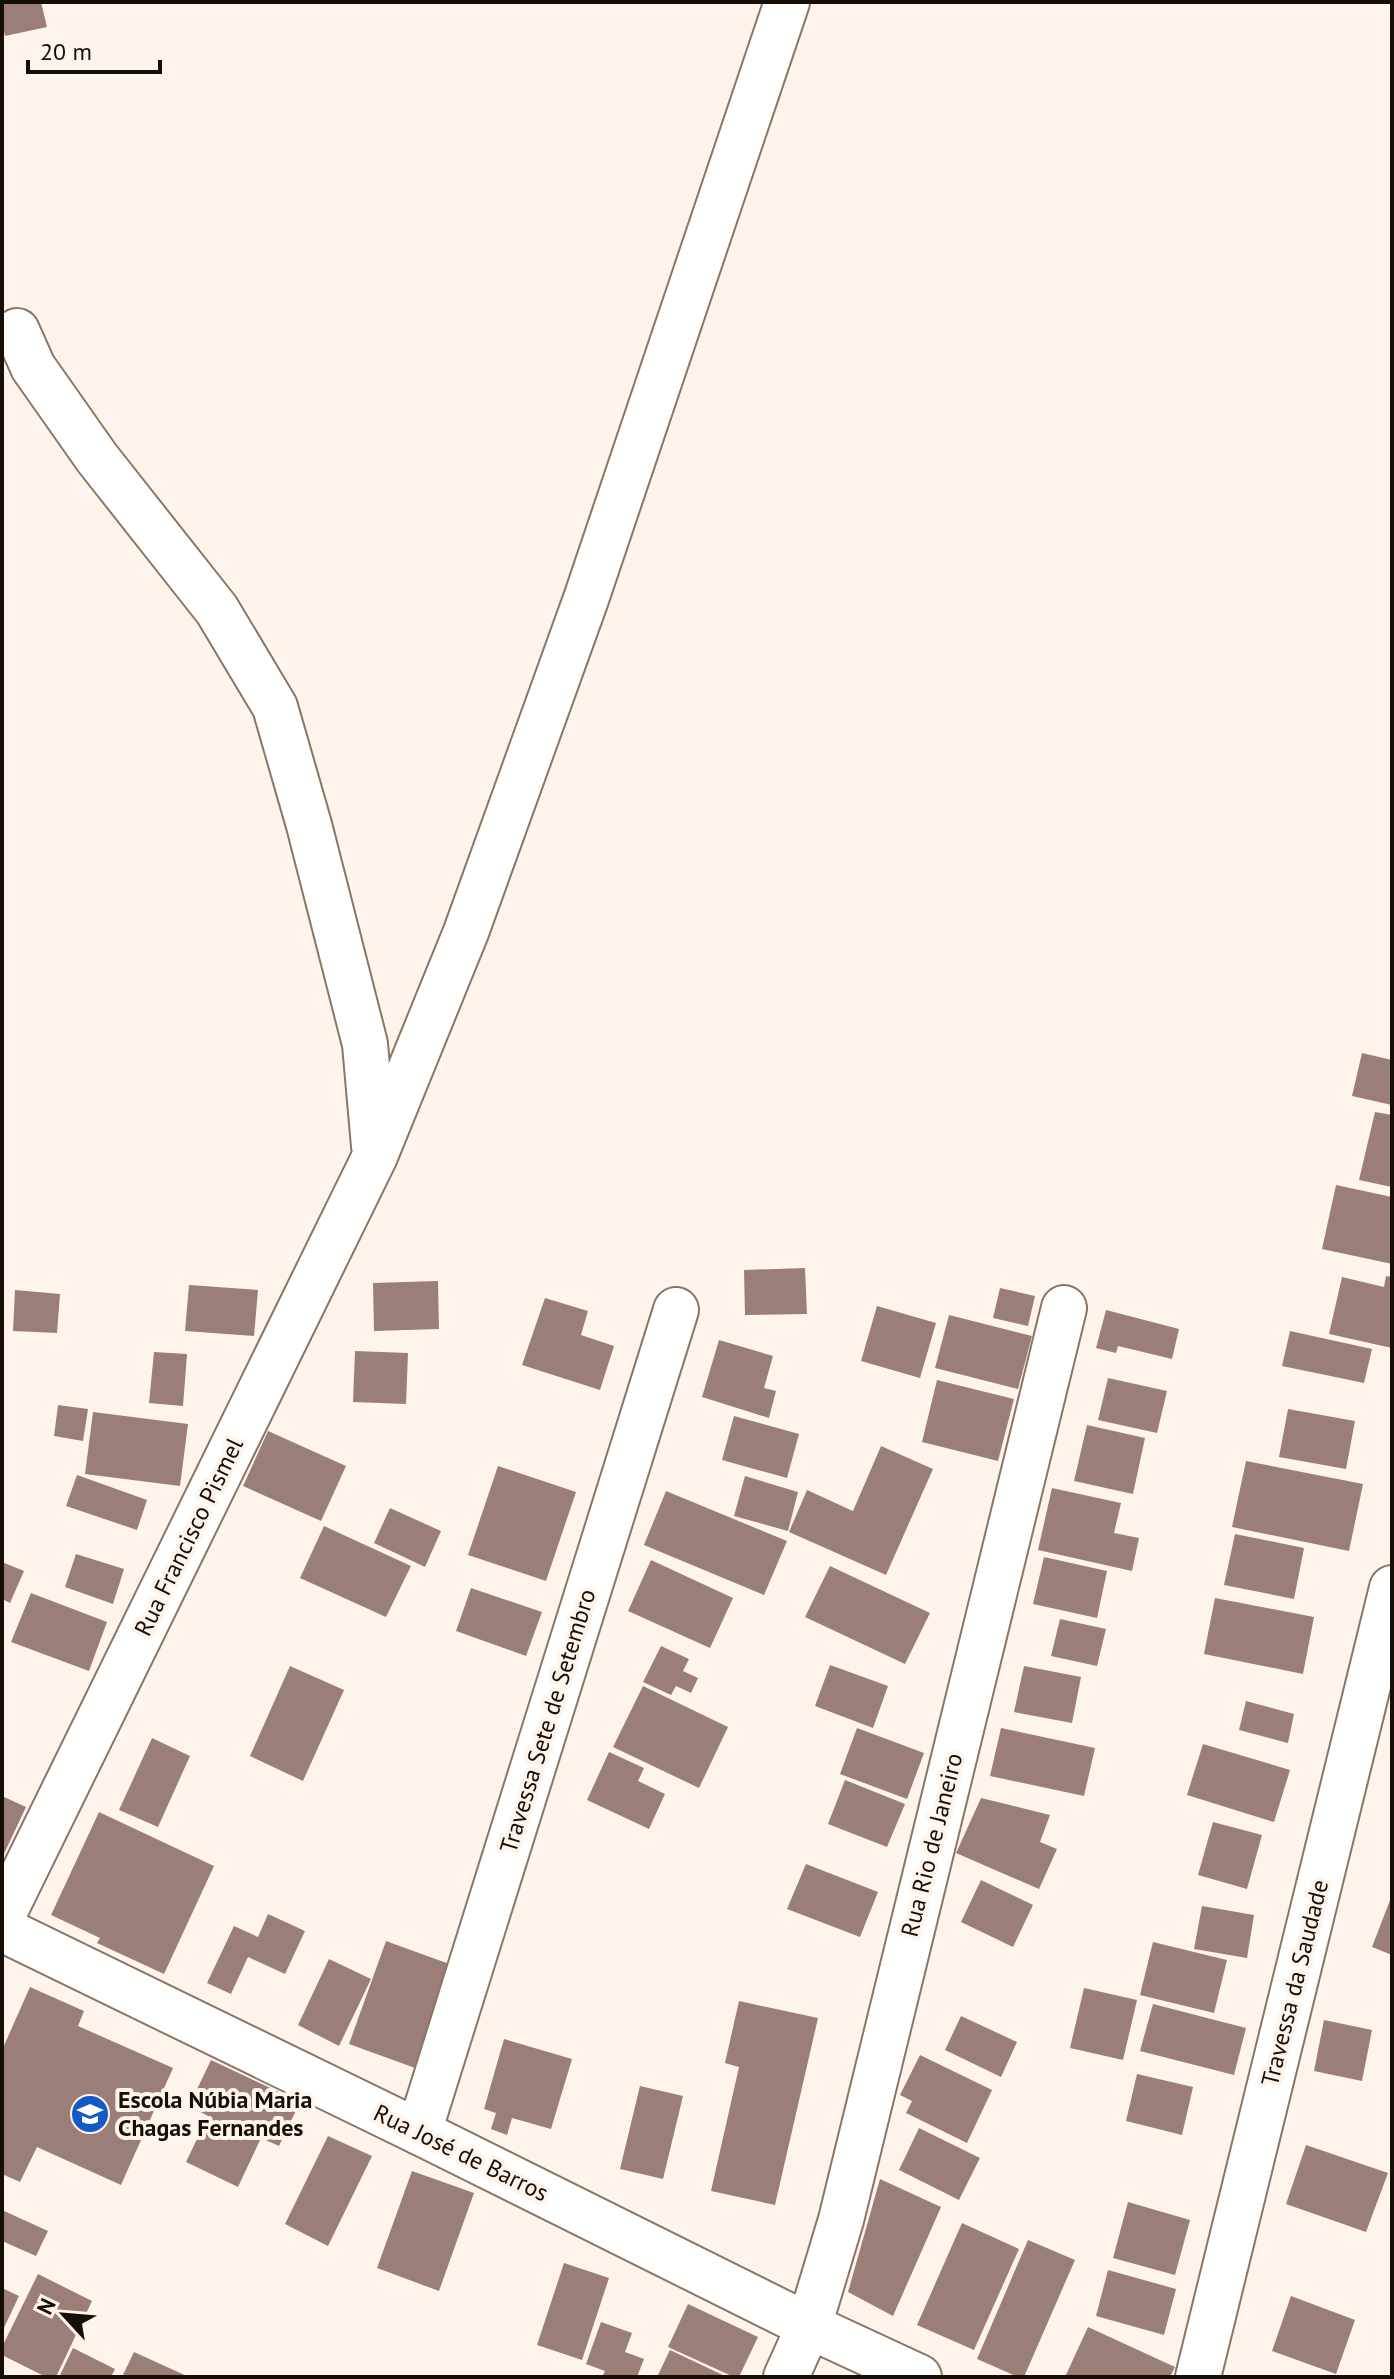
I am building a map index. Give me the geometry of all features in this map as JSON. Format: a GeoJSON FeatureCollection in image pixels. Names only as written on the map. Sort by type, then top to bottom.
{"type":"FeatureCollection","features":[{"type":"Feature","properties":{"kind":"street","name":"Rua Francisco Pismel"},"geometry":{"type":"LineString","coordinates":[[2,1917],[375,1156],[466,932],[586,599],[787,2]]}},
{"type":"Feature","properties":{"kind":"street"},"geometry":{"type":"LineString","coordinates":[[17,331],[33,367],[79,432],[217,610],[275,707],[309,825],[365,1044],[375,1156]]}},
{"type":"Feature","properties":{"kind":"street","name":"Rua Rio de Janeiro"},"geometry":{"type":"LineString","coordinates":[[786,2377],[809,2326],[841,2220],[1064,1308]]}},
{"type":"Feature","properties":{"kind":"street","name":"Travessa Sete de Setembro"},"geometry":{"type":"LineString","coordinates":[[419,2132],[676,1310]]}},
{"type":"Feature","properties":{"kind":"street","name":"Travessa da Saudade"},"geometry":{"type":"LineString","coordinates":[[1198,2377],[1392,1588]]}},
{"type":"Feature","properties":{"kind":"street","name":"Rua José de Barros"},"geometry":{"type":"LineString","coordinates":[[2,1929],[809,2326],[919,2377]]}},
{"type":"Feature","properties":{"kind":"building"},"geometry":{"type":"Polygon","coordinates":[[[2,2],[41,2],[47,27],[5,36],[2,2]]]}},
{"type":"Feature","properties":{"kind":"building"},"geometry":{"type":"Polygon","coordinates":[[[1362,1053],[1392,1060],[1392,1105],[1352,1096],[1362,1053]]]}},
{"type":"Feature","properties":{"kind":"building"},"geometry":{"type":"Polygon","coordinates":[[[1375,1112],[1392,1115],[1392,1187],[1359,1180],[1375,1112]]]}},
{"type":"Feature","properties":{"kind":"building"},"geometry":{"type":"Polygon","coordinates":[[[1336,1185],[1392,1197],[1392,1264],[1322,1249],[1336,1185]]]}},
{"type":"Feature","properties":{"kind":"building"},"geometry":{"type":"Polygon","coordinates":[[[805,1268],[807,1314],[745,1315],[744,1270],[805,1268]]]}},
{"type":"Feature","properties":{"kind":"building"},"geometry":{"type":"Polygon","coordinates":[[[1386,1276],[1392,1277],[1392,1348],[1329,1334],[1342,1277],[1384,1287],[1386,1276]]]}},
{"type":"Feature","properties":{"kind":"building"},"geometry":{"type":"Polygon","coordinates":[[[438,1281],[439,1329],[374,1331],[373,1283],[438,1281]]]}},
{"type":"Feature","properties":{"kind":"building"},"geometry":{"type":"Polygon","coordinates":[[[189,1285],[258,1290],[254,1336],[185,1331],[189,1285]]]}},
{"type":"Feature","properties":{"kind":"building"},"geometry":{"type":"Polygon","coordinates":[[[1000,1288],[1035,1296],[1028,1326],[993,1318],[1000,1288]]]}},
{"type":"Feature","properties":{"kind":"building"},"geometry":{"type":"Polygon","coordinates":[[[15,1290],[60,1294],[57,1333],[13,1331],[15,1290]]]}},
{"type":"Feature","properties":{"kind":"building"},"geometry":{"type":"Polygon","coordinates":[[[545,1298],[588,1311],[581,1335],[614,1346],[600,1390],[522,1365],[545,1298]]]}},
{"type":"Feature","properties":{"kind":"building"},"geometry":{"type":"Polygon","coordinates":[[[877,1306],[936,1323],[920,1378],[861,1361],[877,1306]]]}},
{"type":"Feature","properties":{"kind":"building"},"geometry":{"type":"Polygon","coordinates":[[[1106,1310],[1179,1329],[1172,1359],[1118,1346],[1116,1353],[1096,1348],[1106,1310]]]}},
{"type":"Feature","properties":{"kind":"building"},"geometry":{"type":"Polygon","coordinates":[[[949,1315],[1032,1336],[1018,1389],[935,1368],[949,1315]]]}},
{"type":"Feature","properties":{"kind":"building"},"geometry":{"type":"Polygon","coordinates":[[[1290,1331],[1372,1349],[1364,1383],[1282,1366],[1290,1331]]]}},
{"type":"Feature","properties":{"kind":"building"},"geometry":{"type":"Polygon","coordinates":[[[719,1340],[773,1356],[764,1388],[776,1391],[769,1418],[702,1397],[719,1340]]]}},
{"type":"Feature","properties":{"kind":"building"},"geometry":{"type":"Polygon","coordinates":[[[355,1351],[408,1353],[406,1404],[353,1402],[355,1351]]]}},
{"type":"Feature","properties":{"kind":"building"},"geometry":{"type":"Polygon","coordinates":[[[154,1352],[187,1354],[183,1406],[149,1403],[154,1352]]]}},
{"type":"Feature","properties":{"kind":"building"},"geometry":{"type":"Polygon","coordinates":[[[1108,1378],[1167,1391],[1157,1433],[1098,1420],[1108,1378]]]}},
{"type":"Feature","properties":{"kind":"building"},"geometry":{"type":"Polygon","coordinates":[[[937,1380],[1014,1399],[998,1461],[922,1442],[937,1380]]]}},
{"type":"Feature","properties":{"kind":"building"},"geometry":{"type":"Polygon","coordinates":[[[58,1405],[88,1409],[83,1441],[54,1436],[58,1405]]]}},
{"type":"Feature","properties":{"kind":"building"},"geometry":{"type":"Polygon","coordinates":[[[1288,1409],[1355,1421],[1346,1469],[1279,1457],[1288,1409]]]}},
{"type":"Feature","properties":{"kind":"building"},"geometry":{"type":"Polygon","coordinates":[[[93,1412],[188,1424],[180,1486],[85,1474],[93,1412]]]}},
{"type":"Feature","properties":{"kind":"building"},"geometry":{"type":"Polygon","coordinates":[[[734,1416],[799,1434],[787,1478],[722,1460],[734,1416]]]}},
{"type":"Feature","properties":{"kind":"building"},"geometry":{"type":"Polygon","coordinates":[[[1087,1425],[1145,1438],[1133,1494],[1074,1481],[1087,1425]]]}},
{"type":"Feature","properties":{"kind":"building"},"geometry":{"type":"Polygon","coordinates":[[[268,1431],[346,1466],[321,1521],[243,1486],[268,1431]]]}},
{"type":"Feature","properties":{"kind":"building"},"geometry":{"type":"Polygon","coordinates":[[[881,1446],[933,1469],[886,1575],[789,1532],[807,1490],[853,1511],[881,1446]]]}},
{"type":"Feature","properties":{"kind":"building"},"geometry":{"type":"Polygon","coordinates":[[[1246,1461],[1363,1484],[1349,1551],[1232,1527],[1246,1461]]]}},
{"type":"Feature","properties":{"kind":"building"},"geometry":{"type":"Polygon","coordinates":[[[498,1466],[576,1492],[546,1581],[468,1555],[498,1466]]]}},
{"type":"Feature","properties":{"kind":"building"},"geometry":{"type":"Polygon","coordinates":[[[77,1475],[147,1500],[137,1530],[66,1506],[77,1475]]]}},
{"type":"Feature","properties":{"kind":"building"},"geometry":{"type":"Polygon","coordinates":[[[745,1476],[798,1492],[788,1531],[734,1516],[745,1476]]]}},
{"type":"Feature","properties":{"kind":"building"},"geometry":{"type":"Polygon","coordinates":[[[1052,1488],[1121,1503],[1114,1533],[1139,1538],[1132,1571],[1038,1550],[1052,1488]]]}},
{"type":"Feature","properties":{"kind":"building"},"geometry":{"type":"Polygon","coordinates":[[[666,1491],[787,1541],[764,1595],[644,1545],[666,1491]]]}},
{"type":"Feature","properties":{"kind":"building"},"geometry":{"type":"Polygon","coordinates":[[[390,1508],[441,1531],[425,1567],[374,1543],[390,1508]]]}},
{"type":"Feature","properties":{"kind":"building"},"geometry":{"type":"Polygon","coordinates":[[[324,1526],[411,1566],[386,1617],[300,1578],[324,1526]]]}},
{"type":"Feature","properties":{"kind":"building"},"geometry":{"type":"Polygon","coordinates":[[[1235,1534],[1304,1548],[1294,1599],[1224,1585],[1235,1534]]]}},
{"type":"Feature","properties":{"kind":"building"},"geometry":{"type":"Polygon","coordinates":[[[76,1554],[124,1569],[113,1604],[65,1587],[76,1554]]]}},
{"type":"Feature","properties":{"kind":"building"},"geometry":{"type":"Polygon","coordinates":[[[1044,1557],[1107,1571],[1097,1618],[1033,1604],[1044,1557]]]}},
{"type":"Feature","properties":{"kind":"building"},"geometry":{"type":"Polygon","coordinates":[[[651,1560],[733,1598],[710,1648],[628,1611],[651,1560]]]}},
{"type":"Feature","properties":{"kind":"building"},"geometry":{"type":"Polygon","coordinates":[[[2,1562],[24,1571],[10,1603],[2,1599],[2,1562]]]}},
{"type":"Feature","properties":{"kind":"building"},"geometry":{"type":"Polygon","coordinates":[[[830,1566],[930,1613],[905,1664],[805,1617],[830,1566]]]}},
{"type":"Feature","properties":{"kind":"building"},"geometry":{"type":"Polygon","coordinates":[[[471,1588],[542,1612],[526,1656],[456,1631],[471,1588]]]}},
{"type":"Feature","properties":{"kind":"building"},"geometry":{"type":"Polygon","coordinates":[[[31,1593],[107,1622],[89,1671],[11,1642],[31,1593]]]}},
{"type":"Feature","properties":{"kind":"building"},"geometry":{"type":"Polygon","coordinates":[[[1215,1598],[1314,1617],[1303,1674],[1204,1654],[1215,1598]]]}},
{"type":"Feature","properties":{"kind":"building"},"geometry":{"type":"Polygon","coordinates":[[[1060,1619],[1106,1629],[1097,1666],[1051,1656],[1060,1619]]]}},
{"type":"Feature","properties":{"kind":"building"},"geometry":{"type":"Polygon","coordinates":[[[661,1646],[689,1659],[683,1671],[698,1678],[691,1693],[676,1686],[671,1695],[643,1682],[661,1646]]]}},
{"type":"Feature","properties":{"kind":"building"},"geometry":{"type":"Polygon","coordinates":[[[830,1665],[888,1686],[873,1728],[815,1706],[830,1665]]]}},
{"type":"Feature","properties":{"kind":"building"},"geometry":{"type":"Polygon","coordinates":[[[290,1666],[344,1690],[303,1781],[250,1756],[290,1666]]]}},
{"type":"Feature","properties":{"kind":"building"},"geometry":{"type":"Polygon","coordinates":[[[1024,1666],[1081,1677],[1072,1723],[1014,1712],[1024,1666]]]}},
{"type":"Feature","properties":{"kind":"building"},"geometry":{"type":"Polygon","coordinates":[[[643,1686],[728,1727],[699,1788],[613,1747],[643,1686]]]}},
{"type":"Feature","properties":{"kind":"building"},"geometry":{"type":"Polygon","coordinates":[[[1246,1701],[1294,1714],[1288,1743],[1239,1730],[1246,1701]]]}},
{"type":"Feature","properties":{"kind":"building"},"geometry":{"type":"Polygon","coordinates":[[[857,1728],[924,1753],[907,1799],[840,1774],[857,1728]]]}},
{"type":"Feature","properties":{"kind":"building"},"geometry":{"type":"Polygon","coordinates":[[[1001,1728],[1095,1748],[1084,1796],[990,1776],[1001,1728]]]}},
{"type":"Feature","properties":{"kind":"building"},"geometry":{"type":"Polygon","coordinates":[[[152,1738],[190,1756],[158,1827],[119,1810],[152,1738]]]}},
{"type":"Feature","properties":{"kind":"building"},"geometry":{"type":"Polygon","coordinates":[[[1203,1744],[1290,1770],[1274,1822],[1187,1795],[1203,1744]]]}},
{"type":"Feature","properties":{"kind":"building"},"geometry":{"type":"Polygon","coordinates":[[[609,1752],[644,1768],[638,1781],[665,1794],[649,1829],[587,1800],[609,1752]]]}},
{"type":"Feature","properties":{"kind":"building"},"geometry":{"type":"Polygon","coordinates":[[[845,1780],[905,1804],[887,1847],[828,1824],[845,1780]]]}},
{"type":"Feature","properties":{"kind":"building"},"geometry":{"type":"Polygon","coordinates":[[[2,1796],[26,1807],[2,1858],[2,1796]]]}},
{"type":"Feature","properties":{"kind":"building"},"geometry":{"type":"Polygon","coordinates":[[[981,1798],[1050,1815],[1040,1842],[1057,1849],[1039,1889],[956,1853],[981,1798]]]}},
{"type":"Feature","properties":{"kind":"building"},"geometry":{"type":"Polygon","coordinates":[[[99,1812],[214,1866],[164,1974],[97,1943],[100,1938],[51,1915],[99,1812]]]}},
{"type":"Feature","properties":{"kind":"building"},"geometry":{"type":"Polygon","coordinates":[[[1213,1822],[1262,1835],[1247,1889],[1198,1875],[1213,1822]]]}},
{"type":"Feature","properties":{"kind":"building"},"geometry":{"type":"Polygon","coordinates":[[[806,1864],[878,1892],[860,1937],[787,1909],[806,1864]]]}},
{"type":"Feature","properties":{"kind":"building"},"geometry":{"type":"Polygon","coordinates":[[[981,1880],[1033,1905],[1013,1947],[961,1922],[981,1880]]]}},
{"type":"Feature","properties":{"kind":"building"},"geometry":{"type":"Polygon","coordinates":[[[1392,1895],[1392,1955],[1372,1947],[1392,1895]]]}},
{"type":"Feature","properties":{"kind":"building"},"geometry":{"type":"Polygon","coordinates":[[[1202,1906],[1254,1915],[1247,1958],[1194,1949],[1202,1906]]]}},
{"type":"Feature","properties":{"kind":"building"},"geometry":{"type":"Polygon","coordinates":[[[268,1914],[305,1931],[285,1974],[248,1957],[231,1994],[207,1983],[234,1926],[258,1937],[268,1914]]]}},
{"type":"Feature","properties":{"kind":"building"},"geometry":{"type":"Polygon","coordinates":[[[386,1941],[452,1965],[415,2068],[349,2044],[386,1941]]]}},
{"type":"Feature","properties":{"kind":"building"},"geometry":{"type":"Polygon","coordinates":[[[1153,1942],[1227,1960],[1214,2013],[1140,1995],[1153,1942]]]}},
{"type":"Feature","properties":{"kind":"building"},"geometry":{"type":"Polygon","coordinates":[[[329,1959],[371,1979],[339,2046],[298,2025],[329,1959]]]}},
{"type":"Feature","properties":{"kind":"building","name":"Escola Núbia Maria Chagas Fernandes"},"geometry":{"type":"Polygon","coordinates":[[[30,1987],[84,2011],[78,2026],[173,2068],[121,2185],[37,2147],[20,2182],[2,2174],[2,2050],[30,1987]]]}},
{"type":"Feature","properties":{"kind":"building"},"geometry":{"type":"Polygon","coordinates":[[[1084,1988],[1137,2000],[1123,2060],[1070,2048],[1084,1988]]]}},
{"type":"Feature","properties":{"kind":"building"},"geometry":{"type":"Polygon","coordinates":[[[739,2001],[818,2018],[775,2205],[711,2191],[739,2067],[725,2063],[739,2001]]]}},
{"type":"Feature","properties":{"kind":"building"},"geometry":{"type":"Polygon","coordinates":[[[1153,2004],[1246,2028],[1234,2075],[1140,2051],[1153,2004]]]}},
{"type":"Feature","properties":{"kind":"building"},"geometry":{"type":"Polygon","coordinates":[[[961,2016],[1017,2042],[1001,2077],[945,2050],[961,2016]]]}},
{"type":"Feature","properties":{"kind":"building"},"geometry":{"type":"Polygon","coordinates":[[[1324,2020],[1372,2030],[1362,2081],[1314,2071],[1324,2020]]]}},
{"type":"Feature","properties":{"kind":"building"},"geometry":{"type":"Polygon","coordinates":[[[504,2039],[572,2059],[551,2129],[512,2118],[507,2135],[491,2129],[496,2113],[484,2109],[504,2039]]]}},
{"type":"Feature","properties":{"kind":"building"},"geometry":{"type":"Polygon","coordinates":[[[920,2055],[992,2090],[967,2143],[906,2113],[912,2101],[900,2095],[920,2055]]]}},
{"type":"Feature","properties":{"kind":"building"},"geometry":{"type":"Polygon","coordinates":[[[211,2060],[300,2102],[279,2146],[261,2138],[238,2187],[186,2162],[208,2116],[189,2106],[211,2060]]]}},
{"type":"Feature","properties":{"kind":"building"},"geometry":{"type":"Polygon","coordinates":[[[1137,2074],[1193,2087],[1182,2135],[1126,2121],[1137,2074]]]}},
{"type":"Feature","properties":{"kind":"building"},"geometry":{"type":"Polygon","coordinates":[[[640,2086],[683,2096],[663,2179],[620,2169],[640,2086]]]}},
{"type":"Feature","properties":{"kind":"building"},"geometry":{"type":"Polygon","coordinates":[[[919,2128],[980,2158],[959,2200],[899,2170],[919,2128]]]}},
{"type":"Feature","properties":{"kind":"building"},"geometry":{"type":"Polygon","coordinates":[[[328,2136],[372,2156],[328,2246],[285,2224],[328,2136]]]}},
{"type":"Feature","properties":{"kind":"building"},"geometry":{"type":"Polygon","coordinates":[[[1306,2145],[1388,2173],[1366,2232],[1286,2204],[1306,2145]]]}},
{"type":"Feature","properties":{"kind":"building"},"geometry":{"type":"Polygon","coordinates":[[[412,2171],[474,2193],[439,2291],[377,2268],[412,2171]]]}},
{"type":"Feature","properties":{"kind":"building"},"geometry":{"type":"Polygon","coordinates":[[[880,2179],[941,2207],[893,2316],[848,2292],[880,2179]]]}},
{"type":"Feature","properties":{"kind":"building"},"geometry":{"type":"Polygon","coordinates":[[[1128,2202],[1190,2220],[1175,2275],[1113,2258],[1128,2202]]]}},
{"type":"Feature","properties":{"kind":"building"},"geometry":{"type":"Polygon","coordinates":[[[2,2210],[48,2231],[36,2256],[2,2241],[2,2210]]]}},
{"type":"Feature","properties":{"kind":"building"},"geometry":{"type":"Polygon","coordinates":[[[962,2223],[1019,2249],[974,2350],[917,2325],[962,2223]]]}},
{"type":"Feature","properties":{"kind":"building"},"geometry":{"type":"Polygon","coordinates":[[[1028,2240],[1075,2260],[1024,2377],[1018,2377],[977,2359],[1028,2240]]]}},
{"type":"Feature","properties":{"kind":"building"},"geometry":{"type":"Polygon","coordinates":[[[564,2263],[609,2278],[582,2360],[537,2345],[564,2263]]]}},
{"type":"Feature","properties":{"kind":"building"},"geometry":{"type":"Polygon","coordinates":[[[1108,2270],[1176,2289],[1164,2335],[1096,2316],[1108,2270]]]}},
{"type":"Feature","properties":{"kind":"building"},"geometry":{"type":"Polygon","coordinates":[[[38,2274],[92,2301],[56,2377],[46,2377],[2,2355],[2,2347],[38,2274]]]}},
{"type":"Feature","properties":{"kind":"building"},"geometry":{"type":"Polygon","coordinates":[[[2,2288],[19,2296],[2,2332],[2,2288]]]}},
{"type":"Feature","properties":{"kind":"building"},"geometry":{"type":"Polygon","coordinates":[[[1291,2296],[1355,2320],[1336,2374],[1272,2351],[1291,2296]]]}},
{"type":"Feature","properties":{"kind":"building"},"geometry":{"type":"Polygon","coordinates":[[[688,2304],[758,2337],[739,2377],[668,2347],[688,2304]]]}},
{"type":"Feature","properties":{"kind":"building"},"geometry":{"type":"Polygon","coordinates":[[[601,2322],[632,2333],[625,2352],[644,2359],[637,2377],[602,2377],[605,2371],[586,2364],[601,2322]]]}},
{"type":"Feature","properties":{"kind":"building"},"geometry":{"type":"Polygon","coordinates":[[[1088,2327],[1175,2367],[1170,2377],[1065,2377],[1088,2327]]]}},
{"type":"Feature","properties":{"kind":"building"},"geometry":{"type":"Polygon","coordinates":[[[73,2348],[115,2369],[111,2377],[59,2377],[73,2348]]]}},
{"type":"Feature","properties":{"kind":"building"},"geometry":{"type":"Polygon","coordinates":[[[670,2350],[727,2377],[657,2377],[670,2350]]]}},
{"type":"Feature","properties":{"kind":"building"},"geometry":{"type":"Polygon","coordinates":[[[134,2352],[189,2377],[122,2377],[134,2352]]]}},
{"type":"Feature","properties":{"kind":"place","name":"Escola Núbia Maria Chagas Fernandes"},"geometry":{"type":"Point","coordinates":[90,2114]}}]}
